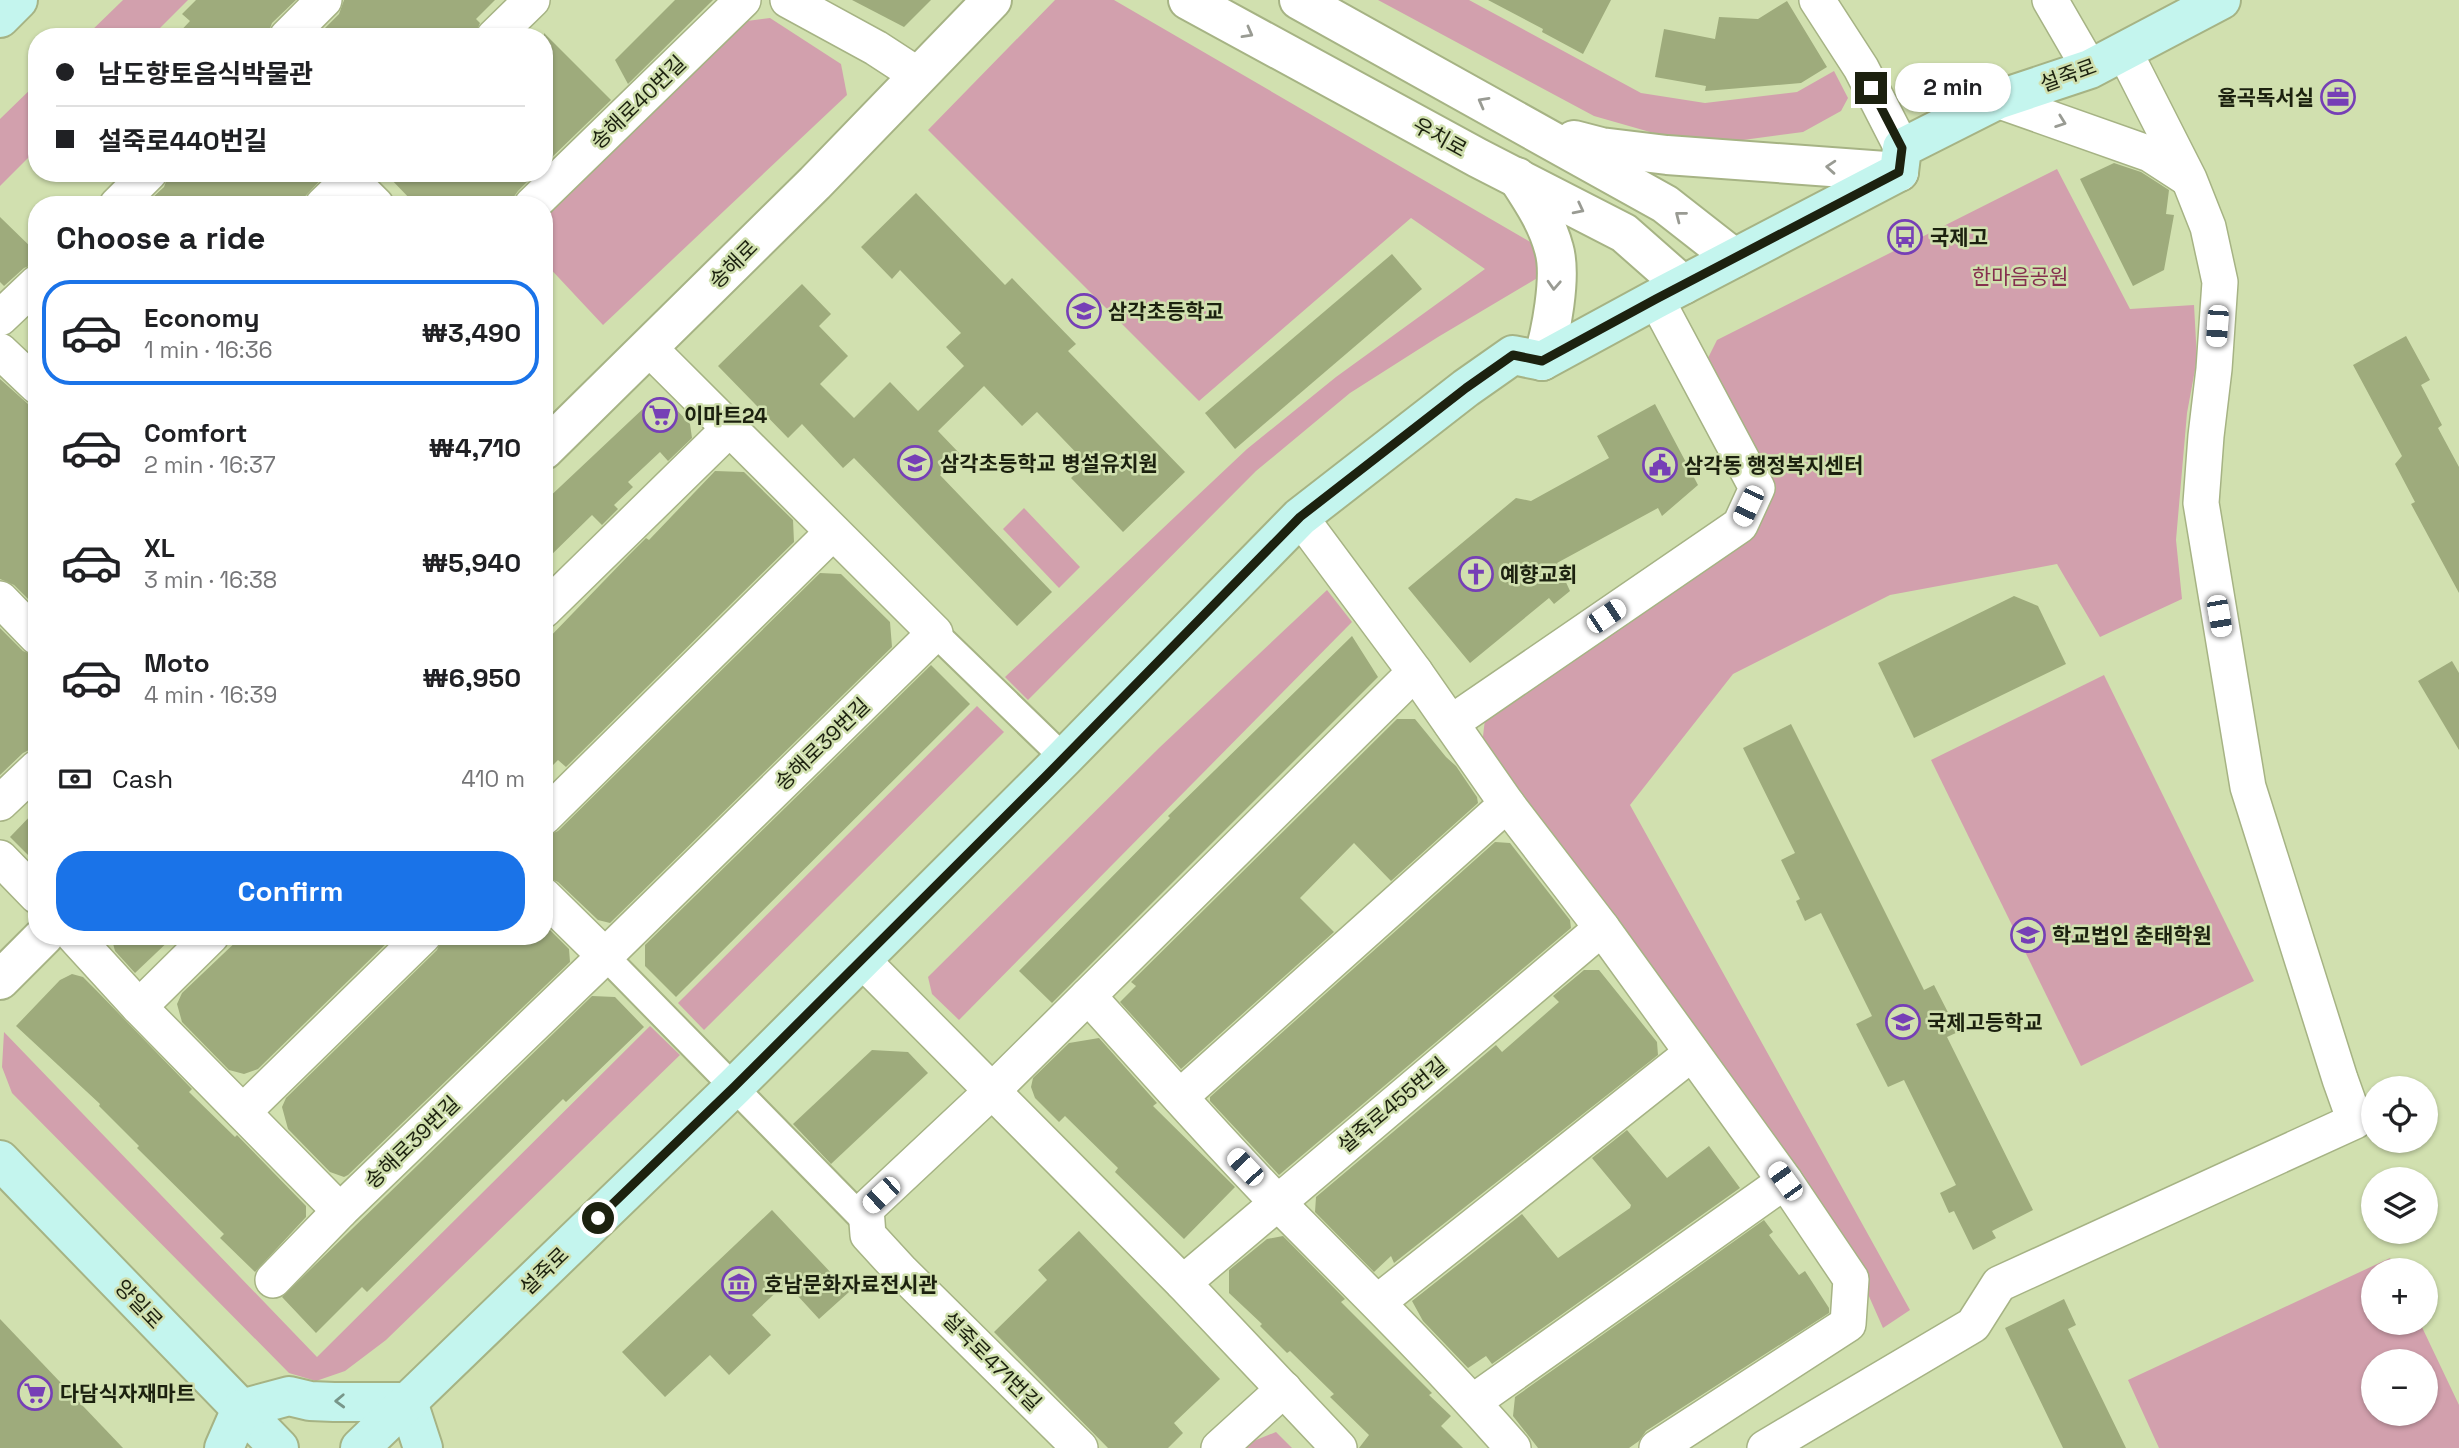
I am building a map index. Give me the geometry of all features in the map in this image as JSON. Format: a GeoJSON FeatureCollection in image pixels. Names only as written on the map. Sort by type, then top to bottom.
{"type":"FeatureCollection","features":[{"type":"Feature","properties":{"kind":"main road","name":"설죽로"},"geometry":{"type":"LineString","coordinates":[[360,1448],[734,1087],[1064,758],[1300,517],[1466,388],[1513,355],[1542,361],[1734,258],[1997,100],[2090,69],[2125,53],[2221,0]]}},
{"type":"Feature","properties":{"kind":"main road","name":"양일로"},"geometry":{"type":"LineString","coordinates":[[0,1160],[279,1448]]}},
{"type":"Feature","properties":{"kind":"main road"},"geometry":{"type":"LineString","coordinates":[[224,1448],[241,1409],[289,1396],[310,1401],[408,1402],[423,1448]]}},
{"type":"Feature","properties":{"kind":"street"},"geometry":{"type":"LineString","coordinates":[[296,28],[324,0]]}},
{"type":"Feature","properties":{"kind":"street"},"geometry":{"type":"LineString","coordinates":[[503,28],[532,0]]}},
{"type":"Feature","properties":{"kind":"street","name":"송해로40번길"},"geometry":{"type":"LineString","coordinates":[[541,196],[743,0]]}},
{"type":"Feature","properties":{"kind":"street"},"geometry":{"type":"LineString","coordinates":[[788,0],[877,48],[919,76]]}},
{"type":"Feature","properties":{"kind":"street","name":"송해로"},"geometry":{"type":"LineString","coordinates":[[553,441],[649,348],[992,0]]}},
{"type":"Feature","properties":{"kind":"street","name":"우치로"},"geometry":{"type":"LineString","coordinates":[[1188,0],[1624,233],[1669,292]]}},
{"type":"Feature","properties":{"kind":"street"},"geometry":{"type":"LineString","coordinates":[[1299,0],[1665,204],[1734,258]]}},
{"type":"Feature","properties":{"kind":"street"},"geometry":{"type":"LineString","coordinates":[[1531,129],[1601,147],[1667,155],[1900,160],[1861,68],[1817,0]]}},
{"type":"Feature","properties":{"kind":"street"},"geometry":{"type":"LineString","coordinates":[[2050,0],[2090,69]]}},
{"type":"Feature","properties":{"kind":"street"},"geometry":{"type":"LineString","coordinates":[[1765,1448],[1973,1325],[1999,1284],[2355,1121],[2248,787],[2201,503],[2220,282],[2208,227],[2189,179],[2125,53]]}},
{"type":"Feature","properties":{"kind":"street"},"geometry":{"type":"LineString","coordinates":[[1997,100],[2150,154],[2189,179]]}},
{"type":"Feature","properties":{"kind":"street"},"geometry":{"type":"LineString","coordinates":[[1517,177],[1540,212],[1555,251],[1550,335],[1542,361]]}},
{"type":"Feature","properties":{"kind":"street"},"geometry":{"type":"LineString","coordinates":[[126,196],[140,182]]}},
{"type":"Feature","properties":{"kind":"street"},"geometry":{"type":"LineString","coordinates":[[332,196],[347,182]]}},
{"type":"Feature","properties":{"kind":"street"},"geometry":{"type":"LineString","coordinates":[[358,182],[369,196]]}},
{"type":"Feature","properties":{"kind":"street"},"geometry":{"type":"LineString","coordinates":[[0,318],[28,291]]}},
{"type":"Feature","properties":{"kind":"street"},"geometry":{"type":"LineString","coordinates":[[1451,723],[1740,525],[1757,488],[1669,292]]}},
{"type":"Feature","properties":{"kind":"street"},"geometry":{"type":"LineString","coordinates":[[649,348],[1064,758]]}},
{"type":"Feature","properties":{"kind":"street"},"geometry":{"type":"LineString","coordinates":[[0,351],[28,377]]}},
{"type":"Feature","properties":{"kind":"street"},"geometry":{"type":"LineString","coordinates":[[553,601],[729,429]]}},
{"type":"Feature","properties":{"kind":"street"},"geometry":{"type":"LineString","coordinates":[[1300,517],[1415,671],[1507,804],[1602,928],[1785,1181],[1851,1279],[1849,1324],[1657,1448]]}},
{"type":"Feature","properties":{"kind":"street"},"geometry":{"type":"LineString","coordinates":[[553,808],[833,532]]}},
{"type":"Feature","properties":{"kind":"street"},"geometry":{"type":"LineString","coordinates":[[0,599],[28,628]]}},
{"type":"Feature","properties":{"kind":"street","name":"송해로39번길"},"geometry":{"type":"LineString","coordinates":[[273,1280],[340,1211],[606,956],[935,633]]}},
{"type":"Feature","properties":{"kind":"street"},"geometry":{"type":"LineString","coordinates":[[867,1223],[866,1209],[992,1091],[1415,671]]}},
{"type":"Feature","properties":{"kind":"street"},"geometry":{"type":"LineString","coordinates":[[0,803],[28,777]]}},
{"type":"Feature","properties":{"kind":"street"},"geometry":{"type":"LineString","coordinates":[[1180,1097],[1507,804]]}},
{"type":"Feature","properties":{"kind":"street"},"geometry":{"type":"LineString","coordinates":[[0,858],[28,887]]}},
{"type":"Feature","properties":{"kind":"street"},"geometry":{"type":"LineString","coordinates":[[553,905],[867,1223]]}},
{"type":"Feature","properties":{"kind":"street","name":"설죽로455번길"},"geometry":{"type":"LineString","coordinates":[[1183,1283],[1602,928]]}},
{"type":"Feature","properties":{"kind":"street"},"geometry":{"type":"LineString","coordinates":[[0,980],[35,945]]}},
{"type":"Feature","properties":{"kind":"street"},"geometry":{"type":"LineString","coordinates":[[82,945],[139,1007],[340,1211]]}},
{"type":"Feature","properties":{"kind":"street"},"geometry":{"type":"LineString","coordinates":[[139,1007],[202,945]]}},
{"type":"Feature","properties":{"kind":"street"},"geometry":{"type":"LineString","coordinates":[[243,1112],[414,945]]}},
{"type":"Feature","properties":{"kind":"street"},"geometry":{"type":"LineString","coordinates":[[861,960],[1183,1283],[1339,1448]]}},
{"type":"Feature","properties":{"kind":"street"},"geometry":{"type":"LineString","coordinates":[[1088,996],[1277,1202],[1378,1302],[1513,1448]]}},
{"type":"Feature","properties":{"kind":"street"},"geometry":{"type":"LineString","coordinates":[[1378,1302],[1692,1053]]}},
{"type":"Feature","properties":{"kind":"street"},"geometry":{"type":"LineString","coordinates":[[1473,1402],[1785,1181]]}},
{"type":"Feature","properties":{"kind":"street","name":"설죽로471번길"},"geometry":{"type":"LineString","coordinates":[[867,1223],[868,1235],[902,1272],[1080,1448]]}},
{"type":"Feature","properties":{"kind":"street"},"geometry":{"type":"LineString","coordinates":[[1219,1448],[1284,1389]]}},
{"type":"Feature","properties":{"kind":"green space"},"geometry":{"type":"Polygon","coordinates":[[[123,0],[188,0],[160,28],[94,28],[123,0]]]}},
{"type":"Feature","properties":{"kind":"green space"},"geometry":{"type":"Polygon","coordinates":[[[1055,0],[1114,0],[1532,243],[1552,263],[1539,277],[1350,393],[1256,471],[1028,700],[1005,677],[1247,449],[1336,377],[1485,269],[1411,218],[1199,401],[928,130],[1055,0]]]}},
{"type":"Feature","properties":{"kind":"green space"},"geometry":{"type":"Polygon","coordinates":[[[1378,0],[1469,0],[1641,93],[1705,103],[1797,92],[1834,71],[1848,98],[1841,111],[1803,132],[1743,140],[1678,140],[1594,116],[1378,0]]]}},
{"type":"Feature","properties":{"kind":"green space"},"geometry":{"type":"Polygon","coordinates":[[[770,18],[841,64],[847,95],[603,325],[553,272],[553,204],[747,21],[770,18]]]}},
{"type":"Feature","properties":{"kind":"green space"},"geometry":{"type":"Polygon","coordinates":[[[28,92],[28,158],[0,186],[0,119],[28,92]]]}},
{"type":"Feature","properties":{"kind":"green space","name":"한마음공원"},"geometry":{"type":"Polygon","coordinates":[[[2057,169],[2130,309],[2194,305],[2197,359],[2187,413],[2176,540],[2182,599],[2100,637],[2057,564],[1890,595],[1733,674],[1630,805],[1910,1310],[1883,1328],[1849,1251],[1482,745],[1485,719],[1755,532],[1706,362],[1717,340],[2057,169]]]}},
{"type":"Feature","properties":{"kind":"green space"},"geometry":{"type":"Polygon","coordinates":[[[1024,508],[1080,567],[1059,588],[1003,529],[1024,508]]]}},
{"type":"Feature","properties":{"kind":"green space"},"geometry":{"type":"Polygon","coordinates":[[[1327,590],[1352,622],[959,1020],[932,994],[928,977],[1159,748],[1327,590]]]}},
{"type":"Feature","properties":{"kind":"green space"},"geometry":{"type":"Polygon","coordinates":[[[2104,675],[2254,981],[2081,1066],[1931,760],[2104,675]]]}},
{"type":"Feature","properties":{"kind":"green space"},"geometry":{"type":"Polygon","coordinates":[[[977,706],[1004,732],[704,1030],[678,1003],[977,706]]]}},
{"type":"Feature","properties":{"kind":"green space"},"geometry":{"type":"Polygon","coordinates":[[[650,1026],[680,1055],[386,1340],[345,1371],[316,1381],[289,1373],[12,1093],[2,1067],[4,1032],[317,1357],[650,1026]]]}},
{"type":"Feature","properties":{"kind":"green space"},"geometry":{"type":"Polygon","coordinates":[[[2361,1272],[2361,1335],[2426,1335],[2432,1349],[2361,1349],[2361,1426],[2438,1426],[2438,1361],[2459,1405],[2459,1448],[2159,1448],[2128,1380],[2361,1272]]]}},
{"type":"Feature","properties":{"kind":"green space"},"geometry":{"type":"Polygon","coordinates":[[[1276,1432],[1292,1448],[1244,1448],[1251,1442],[1276,1432]]]}},
{"type":"Feature","properties":{"kind":"building"},"geometry":{"type":"Polygon","coordinates":[[[196,0],[296,0],[270,28],[183,28],[190,21],[182,14],[196,0]]]}},
{"type":"Feature","properties":{"kind":"building"},"geometry":{"type":"Polygon","coordinates":[[[344,0],[495,0],[476,19],[480,23],[478,28],[325,28],[339,14],[344,0]]]}},
{"type":"Feature","properties":{"kind":"building"},"geometry":{"type":"Polygon","coordinates":[[[675,0],[713,0],[628,84],[615,60],[675,0]]]}},
{"type":"Feature","properties":{"kind":"building"},"geometry":{"type":"Polygon","coordinates":[[[852,0],[931,0],[904,27],[852,0]]]}},
{"type":"Feature","properties":{"kind":"building"},"geometry":{"type":"Polygon","coordinates":[[[1488,0],[1611,0],[1583,54],[1488,0]]]}},
{"type":"Feature","properties":{"kind":"building"},"geometry":{"type":"Polygon","coordinates":[[[1787,1],[1827,67],[1801,83],[1705,91],[1706,86],[1655,77],[1664,29],[1715,39],[1719,17],[1758,19],[1787,1]]]}},
{"type":"Feature","properties":{"kind":"building"},"geometry":{"type":"Polygon","coordinates":[[[553,42],[611,100],[553,156],[553,42]]]}},
{"type":"Feature","properties":{"kind":"building"},"geometry":{"type":"Polygon","coordinates":[[[2114,163],[2141,172],[2169,190],[2166,214],[2174,215],[2164,270],[2133,286],[2080,179],[2114,163]]]}},
{"type":"Feature","properties":{"kind":"building"},"geometry":{"type":"Polygon","coordinates":[[[166,182],[319,182],[305,196],[154,196],[166,182]]]}},
{"type":"Feature","properties":{"kind":"building"},"geometry":{"type":"Polygon","coordinates":[[[394,182],[527,182],[514,196],[407,196],[394,182]]]}},
{"type":"Feature","properties":{"kind":"building"},"geometry":{"type":"Polygon","coordinates":[[[916,193],[1005,285],[1012,278],[1076,344],[1068,351],[1185,472],[1123,532],[1071,478],[1086,463],[1037,412],[1022,426],[984,386],[938,431],[961,455],[940,475],[1052,592],[1017,626],[854,458],[843,468],[802,424],[788,438],[718,366],[802,284],[831,314],[819,326],[848,356],[820,384],[854,418],[890,382],[918,411],[964,366],[946,347],[961,333],[900,270],[892,279],[861,247],[916,193]]]}},
{"type":"Feature","properties":{"kind":"building"},"geometry":{"type":"Polygon","coordinates":[[[0,217],[28,244],[28,266],[4,286],[0,282],[0,217]]]}},
{"type":"Feature","properties":{"kind":"building"},"geometry":{"type":"Polygon","coordinates":[[[1392,254],[1422,289],[1235,449],[1205,413],[1392,254]]]}},
{"type":"Feature","properties":{"kind":"building"},"geometry":{"type":"Polygon","coordinates":[[[2406,336],[2430,380],[2421,385],[2442,425],[2438,428],[2459,467],[2459,593],[2411,504],[2415,502],[2395,464],[2402,456],[2353,365],[2406,336]]]}},
{"type":"Feature","properties":{"kind":"building"},"geometry":{"type":"Polygon","coordinates":[[[0,379],[28,404],[28,599],[14,585],[0,579],[0,379]]]}},
{"type":"Feature","properties":{"kind":"building"},"geometry":{"type":"Polygon","coordinates":[[[670,403],[690,424],[692,438],[668,461],[660,452],[628,482],[633,487],[614,505],[618,509],[602,525],[592,515],[553,553],[553,494],[647,405],[670,403]]]}},
{"type":"Feature","properties":{"kind":"building"},"geometry":{"type":"Polygon","coordinates":[[[1655,404],[1698,485],[1662,516],[1658,508],[1557,563],[1570,591],[1554,604],[1549,598],[1470,663],[1408,588],[1516,498],[1531,501],[1609,458],[1597,436],[1655,404]]]}},
{"type":"Feature","properties":{"kind":"building"},"geometry":{"type":"Polygon","coordinates":[[[715,471],[744,472],[793,520],[794,542],[566,767],[558,760],[553,765],[553,634],[646,538],[649,540],[715,471]]]}},
{"type":"Feature","properties":{"kind":"building"},"geometry":{"type":"Polygon","coordinates":[[[820,573],[841,574],[890,622],[892,647],[610,923],[598,920],[553,880],[553,833],[820,573]]]}},
{"type":"Feature","properties":{"kind":"building"},"geometry":{"type":"Polygon","coordinates":[[[2014,596],[2038,606],[2066,664],[1914,738],[1878,663],[2014,596]]]}},
{"type":"Feature","properties":{"kind":"building"},"geometry":{"type":"Polygon","coordinates":[[[0,628],[28,653],[28,750],[0,775],[0,628]]]}},
{"type":"Feature","properties":{"kind":"building"},"geometry":{"type":"Polygon","coordinates":[[[1352,636],[1378,677],[1052,1003],[1019,971],[1170,818],[1168,816],[1352,636]]]}},
{"type":"Feature","properties":{"kind":"building"},"geometry":{"type":"Polygon","coordinates":[[[2452,661],[2459,673],[2459,750],[2418,681],[2452,661]]]}},
{"type":"Feature","properties":{"kind":"building"},"geometry":{"type":"Polygon","coordinates":[[[931,665],[970,704],[676,997],[645,966],[645,945],[931,665]]]}},
{"type":"Feature","properties":{"kind":"building"},"geometry":{"type":"Polygon","coordinates":[[[1397,719],[1415,719],[1456,766],[1477,797],[1478,803],[1391,881],[1354,843],[1300,898],[1334,932],[1181,1069],[1120,1002],[1136,986],[1131,982],[1397,719]]]}},
{"type":"Feature","properties":{"kind":"building"},"geometry":{"type":"Polygon","coordinates":[[[1791,724],[1924,990],[1934,985],[1958,1032],[1947,1037],[2033,1210],[1992,1231],[1996,1238],[1973,1250],[1954,1211],[1949,1213],[1940,1193],[1956,1185],[1904,1080],[1888,1087],[1856,1024],[1872,1016],[1821,913],[1805,921],[1796,901],[1800,899],[1781,860],[1795,853],[1743,748],[1791,724]]]}},
{"type":"Feature","properties":{"kind":"building"},"geometry":{"type":"Polygon","coordinates":[[[28,818],[28,855],[10,837],[28,818]]]}},
{"type":"Feature","properties":{"kind":"building"},"geometry":{"type":"Polygon","coordinates":[[[1495,842],[1510,843],[1570,920],[1571,928],[1279,1175],[1210,1101],[1210,1097],[1495,842]]]}},
{"type":"Feature","properties":{"kind":"building"},"geometry":{"type":"Polygon","coordinates":[[[553,933],[569,949],[570,962],[348,1175],[344,1177],[330,1172],[288,1129],[282,1107],[286,1098],[439,945],[553,945],[553,933]]]}},
{"type":"Feature","properties":{"kind":"building"},"geometry":{"type":"Polygon","coordinates":[[[113,945],[165,945],[135,973],[115,951],[113,945]]]}},
{"type":"Feature","properties":{"kind":"building"},"geometry":{"type":"Polygon","coordinates":[[[233,945],[385,945],[258,1069],[244,1074],[229,1070],[182,1022],[177,1004],[182,993],[233,945]]]}},
{"type":"Feature","properties":{"kind":"building"},"geometry":{"type":"Polygon","coordinates":[[[1584,970],[1599,970],[1657,1042],[1658,1055],[1394,1263],[1391,1256],[1374,1272],[1315,1212],[1316,1197],[1496,1045],[1502,1052],[1559,1002],[1553,996],[1584,970]]]}},
{"type":"Feature","properties":{"kind":"building"},"geometry":{"type":"Polygon","coordinates":[[[72,974],[83,977],[192,1089],[189,1092],[235,1137],[237,1135],[306,1206],[306,1217],[255,1272],[220,1238],[224,1234],[137,1148],[139,1146],[100,1104],[16,1026],[60,980],[72,974]]]}},
{"type":"Feature","properties":{"kind":"building"},"geometry":{"type":"Polygon","coordinates":[[[592,996],[615,997],[644,1027],[566,1102],[563,1099],[367,1292],[362,1287],[316,1333],[282,1297],[592,996]]]}},
{"type":"Feature","properties":{"kind":"building"},"geometry":{"type":"Polygon","coordinates":[[[1099,1038],[1157,1103],[1153,1106],[1235,1187],[1184,1239],[1115,1172],[1118,1168],[1065,1116],[1059,1122],[1035,1098],[1031,1087],[1033,1078],[1069,1043],[1099,1038]]]}},
{"type":"Feature","properties":{"kind":"building"},"geometry":{"type":"Polygon","coordinates":[[[872,1050],[908,1052],[928,1073],[831,1164],[793,1124],[872,1050]]]}},
{"type":"Feature","properties":{"kind":"building"},"geometry":{"type":"Polygon","coordinates":[[[1627,1130],[1667,1178],[1709,1146],[1740,1188],[1492,1364],[1486,1356],[1468,1368],[1423,1321],[1412,1301],[1522,1214],[1558,1258],[1630,1208],[1631,1205],[1592,1158],[1627,1130]]]}},
{"type":"Feature","properties":{"kind":"building"},"geometry":{"type":"Polygon","coordinates":[[[772,1210],[849,1292],[819,1319],[786,1283],[752,1315],[771,1335],[729,1375],[710,1355],[665,1397],[622,1352],[772,1210]]]}},
{"type":"Feature","properties":{"kind":"building"},"geometry":{"type":"Polygon","coordinates":[[[1764,1220],[1773,1232],[1769,1235],[1799,1275],[1805,1271],[1829,1308],[1829,1313],[1646,1431],[1639,1441],[1629,1448],[1538,1448],[1513,1416],[1515,1397],[1764,1220]]]}},
{"type":"Feature","properties":{"kind":"building"},"geometry":{"type":"Polygon","coordinates":[[[1079,1231],[1220,1379],[1174,1423],[1183,1433],[1168,1448],[1108,1448],[994,1332],[1047,1280],[1038,1270],[1079,1231]]]}},
{"type":"Feature","properties":{"kind":"building"},"geometry":{"type":"Polygon","coordinates":[[[1283,1236],[1345,1299],[1341,1302],[1432,1393],[1429,1395],[1451,1416],[1441,1426],[1463,1448],[1359,1448],[1369,1435],[1330,1397],[1334,1394],[1290,1351],[1287,1353],[1260,1326],[1262,1324],[1229,1293],[1229,1270],[1267,1239],[1283,1236]]]}},
{"type":"Feature","properties":{"kind":"building"},"geometry":{"type":"Polygon","coordinates":[[[2064,1299],[2076,1325],[2068,1329],[2126,1448],[2063,1448],[2005,1328],[2064,1299]]]}},
{"type":"Feature","properties":{"kind":"building","name":"다담식자재마트"},"geometry":{"type":"Polygon","coordinates":[[[0,1319],[123,1448],[0,1448],[0,1319]]]}},
{"type":"Feature","properties":{"kind":"place","name":"율곡독서실"},"geometry":{"type":"Point","coordinates":[2338,97]}},
{"type":"Feature","properties":{"kind":"place","name":"국제고"},"geometry":{"type":"Point","coordinates":[1905,237]}},
{"type":"Feature","properties":{"kind":"place","name":"삼각초등학교"},"geometry":{"type":"Point","coordinates":[1084,311]}},
{"type":"Feature","properties":{"kind":"place","name":"이마트24"},"geometry":{"type":"Point","coordinates":[660,415]}},
{"type":"Feature","properties":{"kind":"place","name":"삼각초등학교 병설유치원"},"geometry":{"type":"Point","coordinates":[915,463]}},
{"type":"Feature","properties":{"kind":"place","name":"삼각동 행정복지센터"},"geometry":{"type":"Point","coordinates":[1660,465]}},
{"type":"Feature","properties":{"kind":"place","name":"예향교회"},"geometry":{"type":"Point","coordinates":[1476,574]}},
{"type":"Feature","properties":{"kind":"place","name":"학교법인 춘태학원"},"geometry":{"type":"Point","coordinates":[2028,935]}},
{"type":"Feature","properties":{"kind":"place","name":"국제고등학교"},"geometry":{"type":"Point","coordinates":[1903,1022]}},
{"type":"Feature","properties":{"kind":"place","name":"호남문화자료전시관"},"geometry":{"type":"Point","coordinates":[739,1284]}},
{"type":"Feature","properties":{"kind":"place","name":"다담식자재마트"},"geometry":{"type":"Point","coordinates":[35,1393]}},
{"type":"Feature","properties":{"kind":"route"},"geometry":{"type":"LineString","coordinates":[[598,1218],[734,1087],[1046,776],[1300,517],[1412,429],[1513,355],[1542,361],[1899,172],[1902,148],[1871,88]]}}]}
